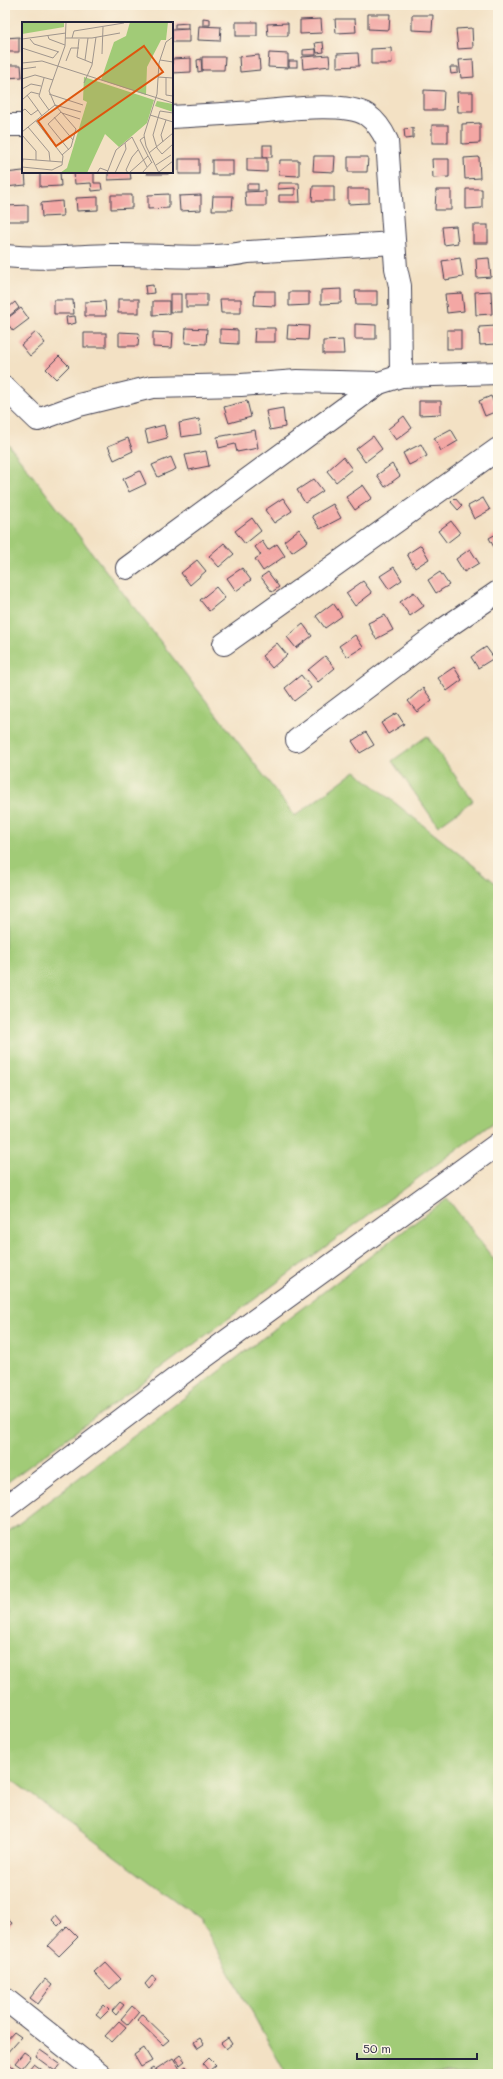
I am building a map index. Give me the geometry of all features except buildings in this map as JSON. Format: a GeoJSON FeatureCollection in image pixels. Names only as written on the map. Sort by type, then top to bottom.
{"type":"FeatureCollection","features":[{"type":"Feature","properties":{"kind":"street"},"geometry":{"type":"LineString","coordinates":[[173,117],[306,108],[338,109],[358,111],[366,115],[381,127],[387,141],[396,268],[400,286],[401,376]]}},
{"type":"Feature","properties":{"kind":"street"},"geometry":{"type":"LineString","coordinates":[[5,126],[22,125]]}},
{"type":"Feature","properties":{"kind":"street"},"geometry":{"type":"LineString","coordinates":[[5,256],[34,259],[110,255],[226,255],[248,252],[394,243]]}},
{"type":"Feature","properties":{"kind":"street"},"geometry":{"type":"LineString","coordinates":[[127,568],[379,383],[401,376],[498,373]]}},
{"type":"Feature","properties":{"kind":"street"},"geometry":{"type":"LineString","coordinates":[[5,388],[38,420],[79,404],[152,387],[241,385],[296,381],[379,383]]}},
{"type":"Feature","properties":{"kind":"street"},"geometry":{"type":"LineString","coordinates":[[224,644],[498,449]]}},
{"type":"Feature","properties":{"kind":"street"},"geometry":{"type":"LineString","coordinates":[[296,740],[444,629],[498,592]]}},
{"type":"Feature","properties":{"kind":"street"},"geometry":{"type":"LineString","coordinates":[[5,1508],[136,1408],[180,1377],[192,1366],[498,1144]]}},
{"type":"Feature","properties":{"kind":"street"},"geometry":{"type":"LineString","coordinates":[[5,2000],[100,2074]]}},
{"type":"Feature","properties":{"kind":"green space"},"geometry":{"type":"Polygon","coordinates":[[[5,440],[295,816],[355,771],[498,885],[498,1119],[5,1484],[5,440]]]}},
{"type":"Feature","properties":{"kind":"green space"},"geometry":{"type":"Polygon","coordinates":[[[427,736],[473,801],[438,826],[392,761],[427,736]]]}},
{"type":"Feature","properties":{"kind":"green space"},"geometry":{"type":"Polygon","coordinates":[[[447,1198],[498,1265],[498,2074],[286,2074],[200,1919],[5,1775],[5,1534],[447,1198]]]}}]}
